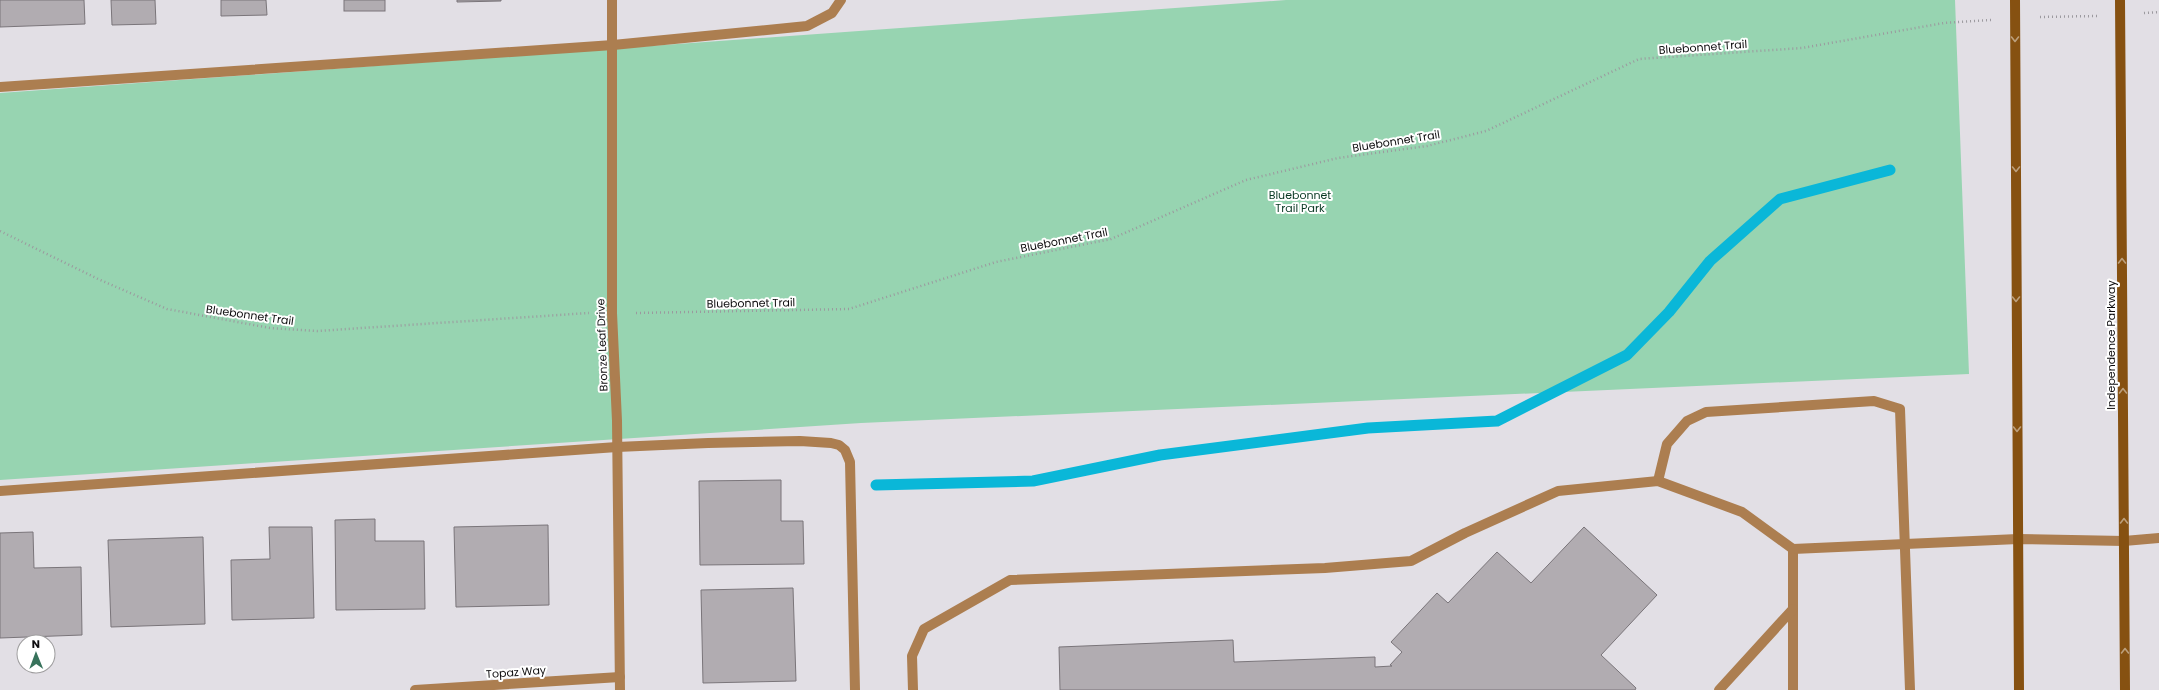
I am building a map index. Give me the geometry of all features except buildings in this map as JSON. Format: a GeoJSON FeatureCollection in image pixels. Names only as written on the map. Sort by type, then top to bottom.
{"type":"FeatureCollection","features":[{"type":"Feature","properties":{"kind":"main road"},"geometry":{"type":"LineString","coordinates":[[2015,0],[2019,690]]}},
{"type":"Feature","properties":{"kind":"main road","name":"Independence Parkway"},"geometry":{"type":"LineString","coordinates":[[2120,0],[2126,690]]}},
{"type":"Feature","properties":{"kind":"street","name":"Bronze Leaf Drive"},"geometry":{"type":"LineString","coordinates":[[612,0],[612,313],[617,447],[620,690]]}},
{"type":"Feature","properties":{"kind":"street"},"geometry":{"type":"LineString","coordinates":[[0,87],[612,45],[807,26],[832,13],[841,0]]}},
{"type":"Feature","properties":{"kind":"street"},"geometry":{"type":"LineString","coordinates":[[1658,481],[1667,444],[1687,421],[1706,412],[1874,401],[1900,409],[1906,543],[1910,690]]}},
{"type":"Feature","properties":{"kind":"street"},"geometry":{"type":"LineString","coordinates":[[0,491],[617,447],[800,441],[831,443],[839,445],[845,450],[850,462],[855,690]]}},
{"type":"Feature","properties":{"kind":"street"},"geometry":{"type":"LineString","coordinates":[[913,690],[912,656],[924,629],[1010,580],[1326,568],[1411,561],[1465,533],[1558,490],[1658,481],[1742,512],[1793,549],[2018,539],[2124,541],[2159,538]]}},
{"type":"Feature","properties":{"kind":"street"},"geometry":{"type":"LineString","coordinates":[[1793,549],[1793,690]]}},
{"type":"Feature","properties":{"kind":"street"},"geometry":{"type":"LineString","coordinates":[[1719,690],[1793,609]]}},
{"type":"Feature","properties":{"kind":"street","name":"Topaz Way"},"geometry":{"type":"LineString","coordinates":[[415,690],[620,677]]}},
{"type":"Feature","properties":{"kind":"path","name":"Bluebonnet Trail"},"geometry":{"type":"LineString","coordinates":[[640,313],[849,309],[996,262],[1111,240],[1246,180],[1338,158],[1427,146],[1486,131],[1638,59],[1802,48],[1944,22],[2121,15],[2159,12]]}},
{"type":"Feature","properties":{"kind":"path","name":"Bluebonnet Trail"},"geometry":{"type":"LineString","coordinates":[[0,231],[98,279],[167,309],[270,328],[317,331],[588,313]]}},
{"type":"Feature","properties":{"kind":"green space","name":"Bluebonnet Trail Park"},"geometry":{"type":"Polygon","coordinates":[[[1286,0],[1955,0],[1969,374],[861,423],[0,480],[0,93],[1286,0]]]}},
{"type":"Feature","properties":{"kind":"waterway"},"geometry":{"type":"LineString","coordinates":[[876,485],[1033,481],[1160,455],[1368,428],[1497,421],[1627,355],[1669,312],[1710,261],[1780,199],[1890,170]]}}]}
